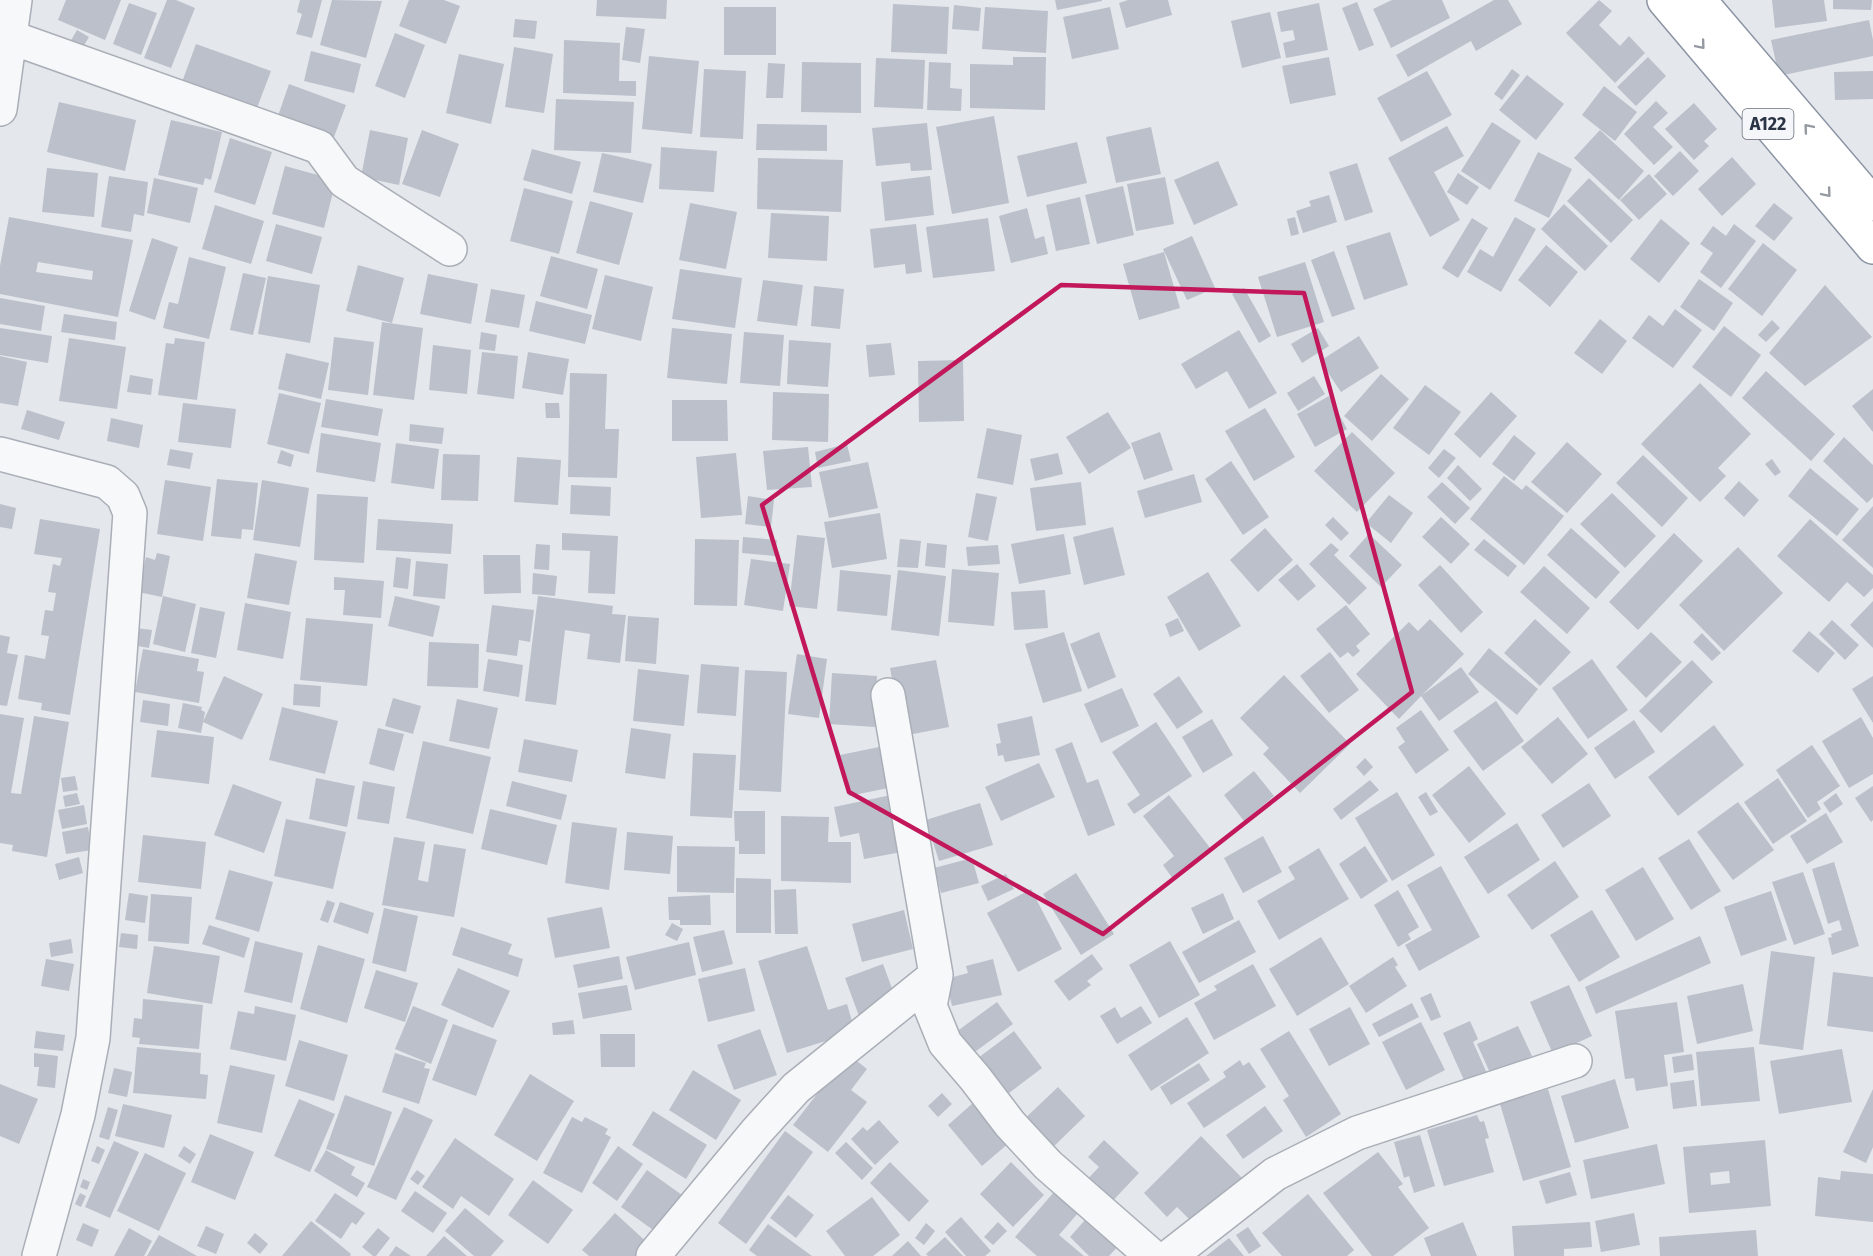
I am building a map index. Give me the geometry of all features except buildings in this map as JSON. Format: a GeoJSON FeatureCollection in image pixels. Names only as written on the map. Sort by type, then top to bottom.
{"type":"FeatureCollection","features":[{"type":"Feature","properties":{"kind":"highway","name":"A122"},"geometry":{"type":"LineString","coordinates":[[1664,0],[1873,247]]}},
{"type":"Feature","properties":{"kind":"highway","name":"A122"},"geometry":{"type":"LineString","coordinates":[[1699,0],[1873,204]]}},
{"type":"Feature","properties":{"kind":"street"},"geometry":{"type":"LineString","coordinates":[[0,109],[15,0]]}},
{"type":"Feature","properties":{"kind":"street"},"geometry":{"type":"LineString","coordinates":[[10,37],[319,147],[345,181],[450,249]]}},
{"type":"Feature","properties":{"kind":"street"},"geometry":{"type":"LineString","coordinates":[[0,454],[107,482],[123,496],[130,513],[93,1038],[78,1115],[39,1256]]}},
{"type":"Feature","properties":{"kind":"street"},"geometry":{"type":"LineString","coordinates":[[888,695],[936,975],[930,1006],[945,1043],[1010,1124],[1048,1165],[1152,1256]]}},
{"type":"Feature","properties":{"kind":"street"},"geometry":{"type":"LineString","coordinates":[[653,1256],[757,1131],[796,1088],[936,975]]}},
{"type":"Feature","properties":{"kind":"street"},"geometry":{"type":"LineString","coordinates":[[1170,1256],[1275,1174],[1357,1132],[1575,1061]]}},
{"type":"Feature","properties":{"kind":"highlighted area"},"geometry":{"type":"Polygon","coordinates":[[[1061,285],[1304,293],[1412,692],[1103,934],[849,792],[762,505],[1061,285]]]}}]}
